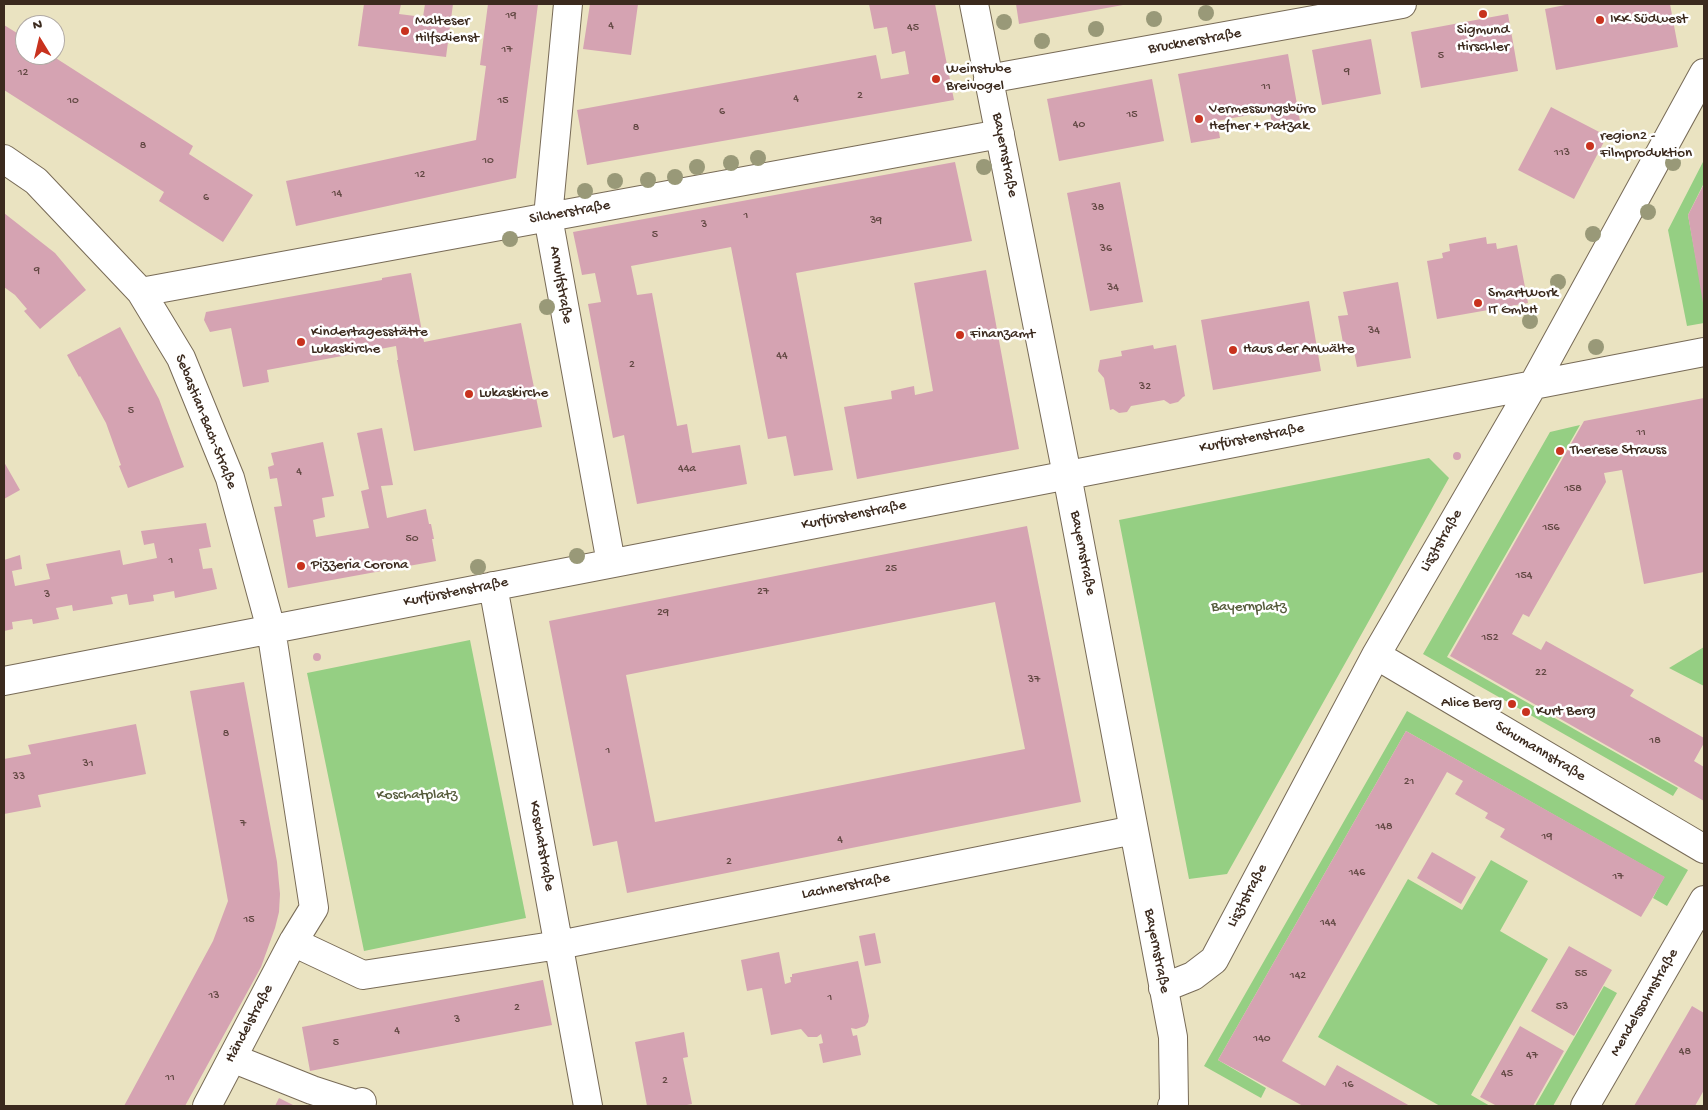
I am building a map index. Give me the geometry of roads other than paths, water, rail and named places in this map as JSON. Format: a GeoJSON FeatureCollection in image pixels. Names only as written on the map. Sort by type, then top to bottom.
{"type":"FeatureCollection","features":[{"type":"Feature","properties":{"kind":"street","name":"Arnulfstraße"},"geometry":{"type":"LineString","coordinates":[[568,4],[548,217],[611,563]]}},
{"type":"Feature","properties":{"kind":"street","name":"Bayernstraße"},"geometry":{"type":"LineString","coordinates":[[974,4],[1067,475],[1173,1036],[1174,1105]]}},
{"type":"Feature","properties":{"kind":"street","name":"Brucknerstraße"},"geometry":{"type":"LineString","coordinates":[[988,80],[1402,4]]}},
{"type":"Feature","properties":{"kind":"street","name":"Lisztstraße"},"geometry":{"type":"LineString","coordinates":[[1164,988],[1193,976],[1214,960],[1376,655],[1533,385],[1704,73]]}},
{"type":"Feature","properties":{"kind":"street","name":"Silcherstraße"},"geometry":{"type":"LineString","coordinates":[[141,292],[1000,134]]}},
{"type":"Feature","properties":{"kind":"street","name":"Sebastian-Bach-Straße"},"geometry":{"type":"LineString","coordinates":[[4,159],[36,181],[141,292],[181,358],[230,478],[270,629]]}},
{"type":"Feature","properties":{"kind":"street","name":"Kurfürstenstraße"},"geometry":{"type":"LineString","coordinates":[[4,681],[1704,352]]}},
{"type":"Feature","properties":{"kind":"street","name":"Koschatstraße"},"geometry":{"type":"LineString","coordinates":[[493,586],[588,1106]]}},
{"type":"Feature","properties":{"kind":"street"},"geometry":{"type":"LineString","coordinates":[[270,629],[314,908],[293,942],[363,975],[559,945]]}},
{"type":"Feature","properties":{"kind":"street","name":"Schumannstraße"},"geometry":{"type":"LineString","coordinates":[[1376,655],[1704,849]]}},
{"type":"Feature","properties":{"kind":"street","name":"Lachnerstraße"},"geometry":{"type":"LineString","coordinates":[[559,945],[1134,830]]}},
{"type":"Feature","properties":{"kind":"street","name":"Mendelssohnstraße"},"geometry":{"type":"LineString","coordinates":[[1585,1106],[1704,900]]}},
{"type":"Feature","properties":{"kind":"street","name":"Händelstraße"},"geometry":{"type":"LineString","coordinates":[[207,1106],[293,942]]}},
{"type":"Feature","properties":{"kind":"street"},"geometry":{"type":"LineString","coordinates":[[232,1058],[358,1106],[362,1102]]}},
{"type":"Feature","properties":{"kind":"place","name":"Sigmund Hirschler"},"geometry":{"type":"Point","coordinates":[1483,14]}},
{"type":"Feature","properties":{"kind":"place","name":"IKK Südwest"},"geometry":{"type":"Point","coordinates":[1600,20]}},
{"type":"Feature","properties":{"kind":"place","name":"Malteser Hilfsdienst"},"geometry":{"type":"Point","coordinates":[405,31]}},
{"type":"Feature","properties":{"kind":"place","name":"Weinstube Breivogel"},"geometry":{"type":"Point","coordinates":[936,79]}},
{"type":"Feature","properties":{"kind":"place","name":"Vermessungsbüro Hefner + Patzak"},"geometry":{"type":"Point","coordinates":[1199,119]}},
{"type":"Feature","properties":{"kind":"place","name":"region2 - Filmproduktion"},"geometry":{"type":"Point","coordinates":[1590,146]}},
{"type":"Feature","properties":{"kind":"place","name":"SmartWork IT GmbH"},"geometry":{"type":"Point","coordinates":[1478,303]}},
{"type":"Feature","properties":{"kind":"place","name":"Finanzamt"},"geometry":{"type":"Point","coordinates":[960,335]}},
{"type":"Feature","properties":{"kind":"place","name":"Kindertagesstätte Lukaskirche"},"geometry":{"type":"Point","coordinates":[301,342]}},
{"type":"Feature","properties":{"kind":"place","name":"Haus der Anwälte"},"geometry":{"type":"Point","coordinates":[1233,350]}},
{"type":"Feature","properties":{"kind":"place","name":"Lukaskirche"},"geometry":{"type":"Point","coordinates":[469,394]}},
{"type":"Feature","properties":{"kind":"place","name":"Therese Strauss"},"geometry":{"type":"Point","coordinates":[1560,451]}},
{"type":"Feature","properties":{"kind":"place","name":"Pizzeria Corona"},"geometry":{"type":"Point","coordinates":[301,566]}},
{"type":"Feature","properties":{"kind":"place","name":"Alice Berg"},"geometry":{"type":"Point","coordinates":[1512,704]}},
{"type":"Feature","properties":{"kind":"place","name":"Kurt Berg"},"geometry":{"type":"Point","coordinates":[1526,712]}},
{"type":"Feature","properties":{"kind":"park label","name":"Bayernplatz"},"geometry":{"type":"Point","coordinates":[1249,608]}},
{"type":"Feature","properties":{"kind":"park label","name":"Koschatplatz"},"geometry":{"type":"Point","coordinates":[417,796]}}]}
